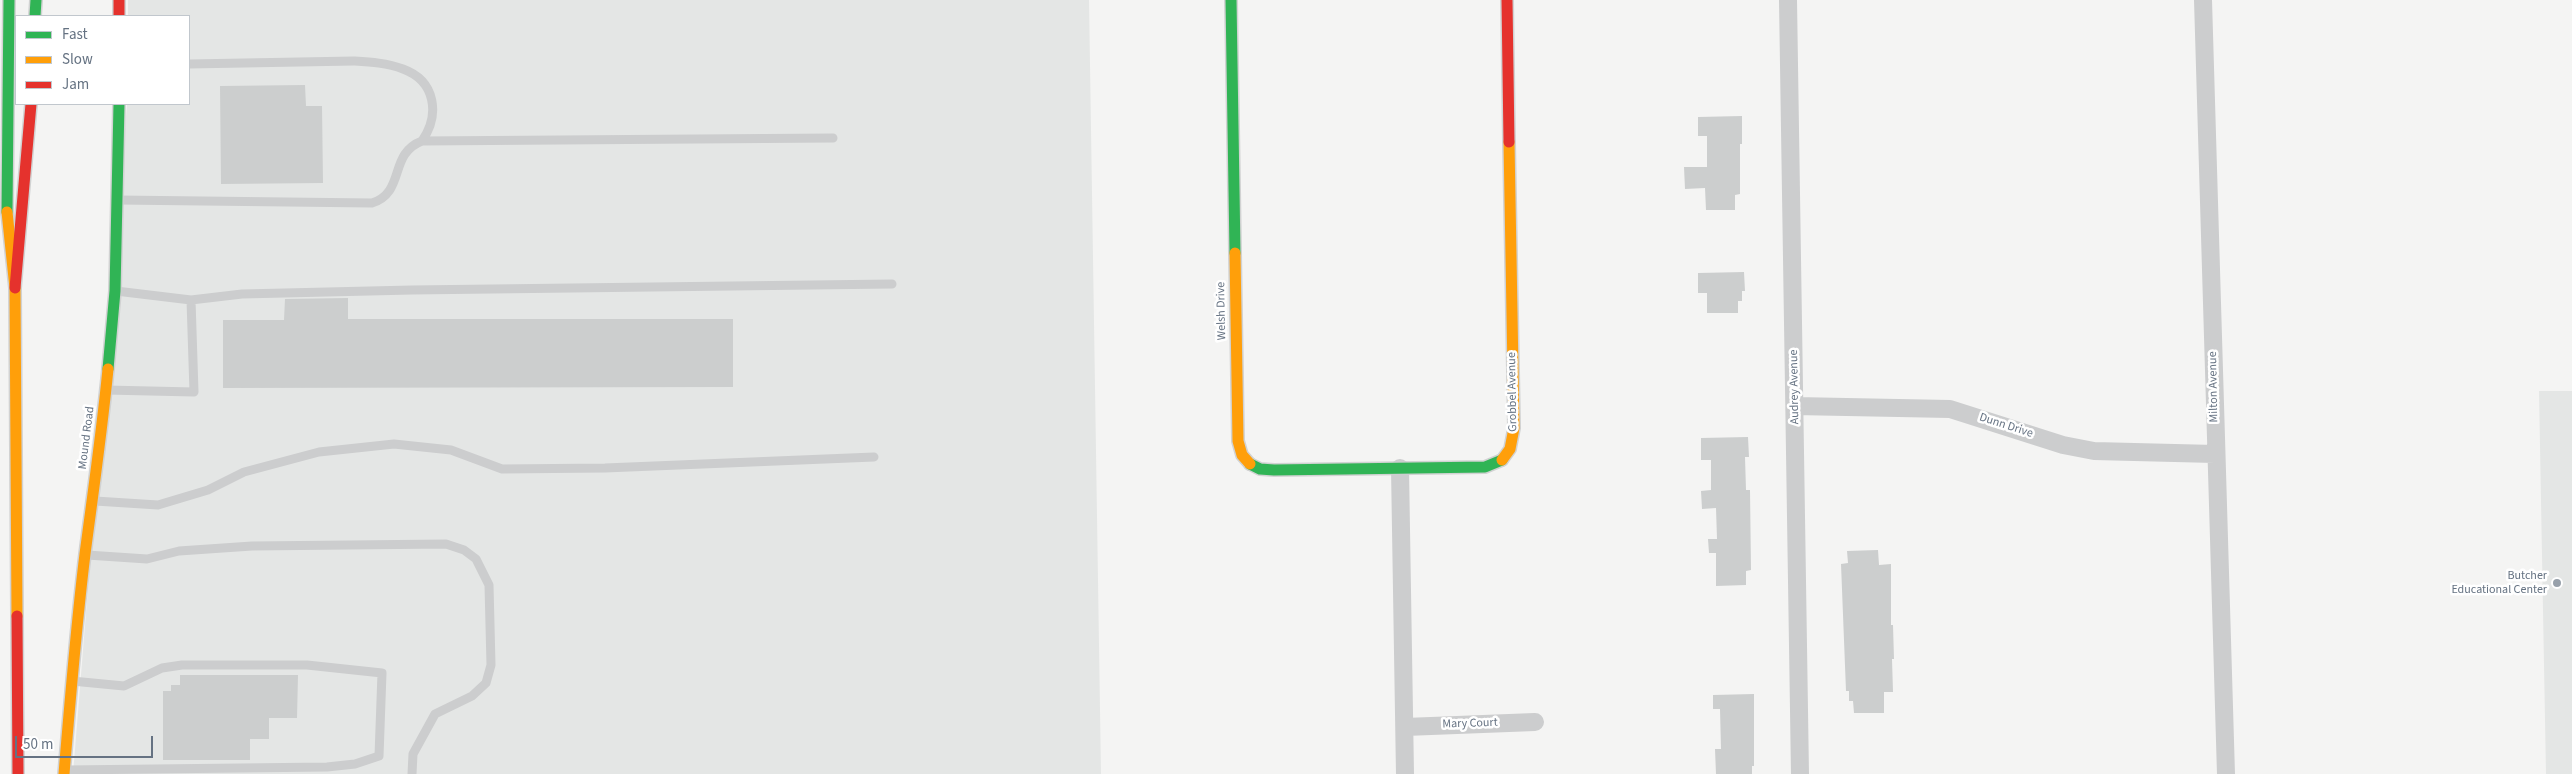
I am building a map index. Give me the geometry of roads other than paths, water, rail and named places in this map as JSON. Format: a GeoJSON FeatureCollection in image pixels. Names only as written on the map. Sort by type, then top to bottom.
{"type":"FeatureCollection","features":[{"type":"Feature","properties":{"kind":"main road"},"geometry":{"type":"LineString","coordinates":[[9,0],[7,208],[15,288]]}},
{"type":"Feature","properties":{"kind":"main road"},"geometry":{"type":"LineString","coordinates":[[35,15],[36,0]]}},
{"type":"Feature","properties":{"kind":"main road"},"geometry":{"type":"LineString","coordinates":[[119,0],[119,15]]}},
{"type":"Feature","properties":{"kind":"main road","name":"Welsh Drive"},"geometry":{"type":"LineString","coordinates":[[1231,0],[1240,452],[1252,468],[1262,470],[1400,468]]}},
{"type":"Feature","properties":{"kind":"main road","name":"Grobbel Avenue"},"geometry":{"type":"LineString","coordinates":[[1400,468],[1492,466],[1506,459],[1513,441],[1507,0]]}},
{"type":"Feature","properties":{"kind":"main road"},"geometry":{"type":"LineString","coordinates":[[18,774],[15,288],[31,105]]}},
{"type":"Feature","properties":{"kind":"main road","name":"Mound Road"},"geometry":{"type":"LineString","coordinates":[[64,772],[71,682],[116,291],[119,105]]}},
{"type":"Feature","properties":{"kind":"street","name":"Audrey Avenue"},"geometry":{"type":"LineString","coordinates":[[1788,0],[1800,774]]}},
{"type":"Feature","properties":{"kind":"street","name":"Milton Avenue"},"geometry":{"type":"LineString","coordinates":[[2203,0],[2226,774]]}},
{"type":"Feature","properties":{"kind":"street","name":"Dunn Drive"},"geometry":{"type":"LineString","coordinates":[[1795,406],[1950,409],[2063,445],[2094,451],[2215,454]]}},
{"type":"Feature","properties":{"kind":"street"},"geometry":{"type":"LineString","coordinates":[[1400,468],[1406,774]]}},
{"type":"Feature","properties":{"kind":"street","name":"Mary Court"},"geometry":{"type":"LineString","coordinates":[[1405,727],[1535,722]]}},
{"type":"Feature","properties":{"kind":"lane"},"geometry":{"type":"LineString","coordinates":[[190,64],[354,61],[376,62],[404,69],[415,75],[431,94],[434,106],[432,121],[422,141]]}},
{"type":"Feature","properties":{"kind":"lane"},"geometry":{"type":"LineString","coordinates":[[118,200],[372,203],[381,200],[391,188],[404,152],[422,141],[833,138]]}},
{"type":"Feature","properties":{"kind":"lane"},"geometry":{"type":"LineString","coordinates":[[116,291],[191,300],[242,294],[412,290],[892,284]]}},
{"type":"Feature","properties":{"kind":"lane"},"geometry":{"type":"LineString","coordinates":[[106,390],[194,392],[191,300]]}},
{"type":"Feature","properties":{"kind":"lane"},"geometry":{"type":"LineString","coordinates":[[93,501],[158,505],[208,490],[244,472],[319,452],[394,444],[451,450],[502,469],[605,468],[874,457]]}},
{"type":"Feature","properties":{"kind":"lane"},"geometry":{"type":"LineString","coordinates":[[85,555],[147,559],[178,551],[281,546],[446,544],[464,550],[476,559],[489,585],[491,665],[486,682],[472,696],[435,714],[413,754],[412,774]]}},
{"type":"Feature","properties":{"kind":"lane"},"geometry":{"type":"LineString","coordinates":[[64,772],[327,767],[355,764],[379,756],[382,673],[307,665],[182,665],[162,668],[124,686],[71,682]]}},
{"type":"Feature","properties":{"kind":"place","name":"Butcher Educational Center"},"geometry":{"type":"Point","coordinates":[2557,583]}}]}
